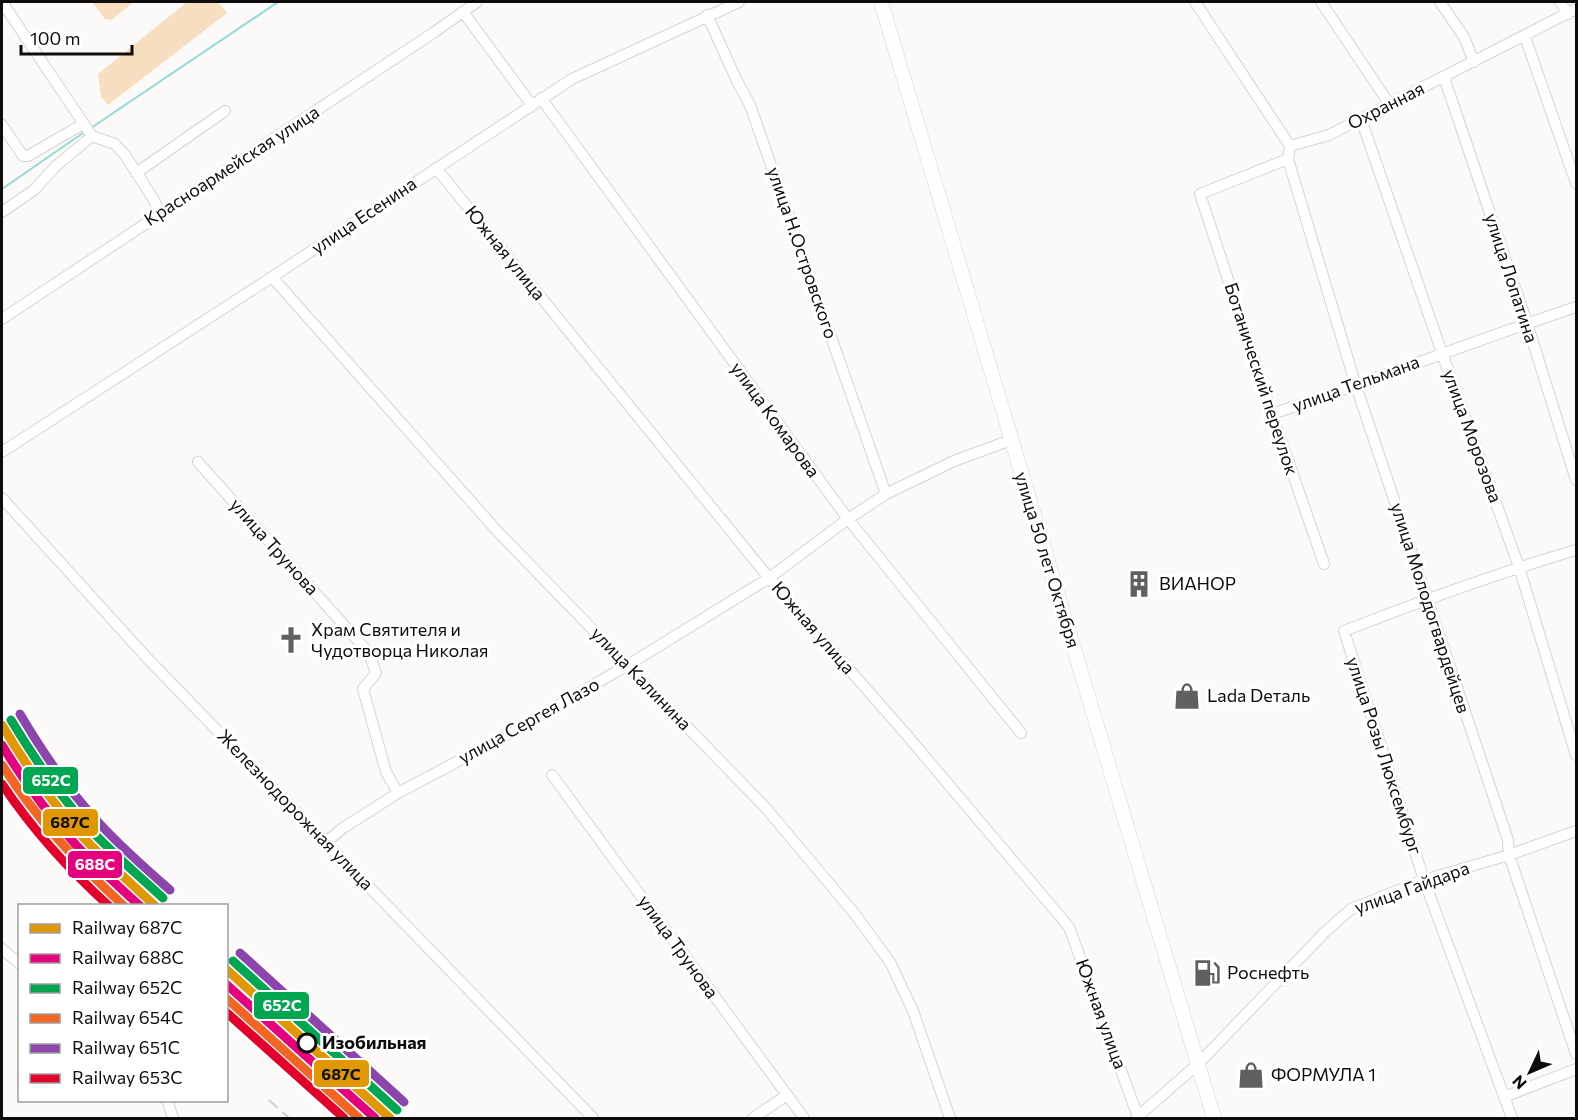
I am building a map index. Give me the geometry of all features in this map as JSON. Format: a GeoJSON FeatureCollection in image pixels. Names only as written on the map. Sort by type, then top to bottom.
{"type":"FeatureCollection","features":[{"type":"Feature","properties":{"kind":"main road","name":"улица 50 лет Октября"},"geometry":{"type":"LineString","coordinates":[[881,2],[1214,1119]]}},
{"type":"Feature","properties":{"kind":"street"},"geometry":{"type":"LineString","coordinates":[[2,2],[83,124],[92,136],[114,144],[125,155],[160,213]]}},
{"type":"Feature","properties":{"kind":"street","name":"Красноармейская улица"},"geometry":{"type":"LineString","coordinates":[[2,319],[477,2]]}},
{"type":"Feature","properties":{"kind":"street","name":"улица Есенина"},"geometry":{"type":"LineString","coordinates":[[2,452],[272,277],[536,101],[572,79],[738,2]]}},
{"type":"Feature","properties":{"kind":"street"},"geometry":{"type":"LineString","coordinates":[[1195,2],[1290,146],[1288,159]]}},
{"type":"Feature","properties":{"kind":"street"},"geometry":{"type":"LineString","coordinates":[[1321,2],[1390,105]]}},
{"type":"Feature","properties":{"kind":"street"},"geometry":{"type":"LineString","coordinates":[[1440,2],[1464,37],[1474,62]]}},
{"type":"Feature","properties":{"kind":"street"},"geometry":{"type":"LineString","coordinates":[[1560,2],[1572,12]]}},
{"type":"Feature","properties":{"kind":"street","name":"улица Комарова"},"geometry":{"type":"LineString","coordinates":[[463,12],[536,101],[848,519],[1021,733]]}},
{"type":"Feature","properties":{"kind":"street","name":"Охранная"},"geometry":{"type":"LineString","coordinates":[[1290,146],[1329,135],[1572,12]]}},
{"type":"Feature","properties":{"kind":"street","name":"улица Н.Островского"},"geometry":{"type":"LineString","coordinates":[[707,15],[736,81],[750,105],[886,494]]}},
{"type":"Feature","properties":{"kind":"street"},"geometry":{"type":"LineString","coordinates":[[1525,36],[1576,183]]}},
{"type":"Feature","properties":{"kind":"street","name":"улица Лопатина"},"geometry":{"type":"LineString","coordinates":[[1444,77],[1527,323],[1576,480]]}},
{"type":"Feature","properties":{"kind":"street"},"geometry":{"type":"LineString","coordinates":[[136,173],[225,111]]}},
{"type":"Feature","properties":{"kind":"street","name":"улица Морозова"},"geometry":{"type":"LineString","coordinates":[[1361,119],[1519,567],[1576,755]]}},
{"type":"Feature","properties":{"kind":"street"},"geometry":{"type":"LineString","coordinates":[[2,125],[23,156],[28,156],[83,124]]}},
{"type":"Feature","properties":{"kind":"street"},"geometry":{"type":"LineString","coordinates":[[2,212],[34,190],[56,166],[92,136]]}},
{"type":"Feature","properties":{"kind":"street","name":"Ботанический переулок"},"geometry":{"type":"LineString","coordinates":[[1288,159],[1200,194],[1324,564]]}},
{"type":"Feature","properties":{"kind":"street","name":"улица Молодогвардейцев"},"geometry":{"type":"LineString","coordinates":[[1288,159],[1356,386],[1508,840],[1509,855],[1576,1054]]}},
{"type":"Feature","properties":{"kind":"street","name":"Южная улица"},"geometry":{"type":"LineString","coordinates":[[436,168],[769,578],[905,733],[1069,927],[1137,1118]]}},
{"type":"Feature","properties":{"kind":"street","name":"улица Калинина"},"geometry":{"type":"LineString","coordinates":[[272,277],[498,531],[765,807],[854,913],[890,962],[913,1011],[950,1119]]}},
{"type":"Feature","properties":{"kind":"street","name":"улица Тельмана"},"geometry":{"type":"LineString","coordinates":[[1272,414],[1576,307]]}},
{"type":"Feature","properties":{"kind":"street","name":"улица Сергея Лазо"},"geometry":{"type":"LineString","coordinates":[[326,842],[343,828],[398,793],[496,741],[628,665],[769,578],[848,519],[886,494],[954,461],[1011,440]]}},
{"type":"Feature","properties":{"kind":"street","name":"улица Трунова"},"geometry":{"type":"LineString","coordinates":[[198,462],[369,653],[376,673],[363,689],[386,772],[398,793]]}},
{"type":"Feature","properties":{"kind":"street","name":"Железнодорожная улица"},"geometry":{"type":"LineString","coordinates":[[2,498],[147,658],[593,1119]]}},
{"type":"Feature","properties":{"kind":"street"},"geometry":{"type":"LineString","coordinates":[[1427,599],[1576,550]]}},
{"type":"Feature","properties":{"kind":"street","name":"улица Розы Люксембург"},"geometry":{"type":"LineString","coordinates":[[1427,599],[1344,631],[1424,880],[1512,1119]]}},
{"type":"Feature","properties":{"kind":"street","name":"улица Трунова"},"geometry":{"type":"LineString","coordinates":[[552,775],[804,1119]]}},
{"type":"Feature","properties":{"kind":"street","name":"улица Гайдара"},"geometry":{"type":"LineString","coordinates":[[1137,1118],[1198,1064],[1325,932],[1351,909],[1424,880],[1509,855],[1576,831]]}},
{"type":"Feature","properties":{"kind":"street"},"geometry":{"type":"LineString","coordinates":[[2,949],[18,962]]}},
{"type":"Feature","properties":{"kind":"street"},"geometry":{"type":"LineString","coordinates":[[1504,1097],[1576,1069]]}},
{"type":"Feature","properties":{"kind":"street"},"geometry":{"type":"LineString","coordinates":[[753,1119],[787,1095]]}},
{"type":"Feature","properties":{"kind":"street"},"geometry":{"type":"LineString","coordinates":[[167,1102],[173,1119]]}},
{"type":"Feature","properties":{"kind":"shaded area"},"geometry":{"type":"Polygon","coordinates":[[[92,2],[134,2],[111,20],[105,19],[92,2]]]}},
{"type":"Feature","properties":{"kind":"shaded area"},"geometry":{"type":"Polygon","coordinates":[[[187,2],[218,2],[227,13],[108,105],[101,97],[98,74],[187,2]]]}},
{"type":"Feature","properties":{"kind":"waterway"},"geometry":{"type":"LineString","coordinates":[[91,128],[278,2]]}},
{"type":"Feature","properties":{"kind":"waterway"},"geometry":{"type":"LineString","coordinates":[[2,189],[83,133]]}},
{"type":"Feature","properties":{"kind":"railway"},"geometry":{"type":"LineString","coordinates":[[2,785],[30,817],[120,904]]}},
{"type":"Feature","properties":{"kind":"railway"},"geometry":{"type":"LineString","coordinates":[[228,1003],[361,1118]]}},
{"type":"Feature","properties":{"kind":"railway"},"geometry":{"type":"LineString","coordinates":[[269,1100],[289,1118]]}},
{"type":"Feature","properties":{"kind":"rail line","name":"651С"},"geometry":{"type":"LineString","coordinates":[[20,714],[56,771],[77,798],[107,832],[170,890]]}},
{"type":"Feature","properties":{"kind":"rail line","name":"652С"},"geometry":{"type":"LineString","coordinates":[[11,720],[67,803],[107,846],[163,898]]}},
{"type":"Feature","properties":{"kind":"rail line","name":"687С"},"geometry":{"type":"LineString","coordinates":[[2,725],[39,782],[70,822],[153,904]]}},
{"type":"Feature","properties":{"kind":"rail line","name":"688С"},"geometry":{"type":"LineString","coordinates":[[2,745],[36,796],[76,845],[138,904]]}},
{"type":"Feature","properties":{"kind":"rail line","name":"654С"},"geometry":{"type":"LineString","coordinates":[[2,765],[29,804],[58,839],[122,904]]}},
{"type":"Feature","properties":{"kind":"rail line","name":"653С"},"geometry":{"type":"LineString","coordinates":[[2,784],[51,848],[107,904]]}},
{"type":"Feature","properties":{"kind":"rail line","name":"651С"},"geometry":{"type":"LineString","coordinates":[[240,953],[404,1102]]}},
{"type":"Feature","properties":{"kind":"rail line","name":"652С"},"geometry":{"type":"LineString","coordinates":[[233,961],[397,1110]]}},
{"type":"Feature","properties":{"kind":"rail line","name":"687С"},"geometry":{"type":"LineString","coordinates":[[228,971],[390,1118]]}},
{"type":"Feature","properties":{"kind":"rail line","name":"688С"},"geometry":{"type":"LineString","coordinates":[[228,986],[375,1118]]}},
{"type":"Feature","properties":{"kind":"rail line","name":"654С"},"geometry":{"type":"LineString","coordinates":[[228,1000],[359,1118]]}},
{"type":"Feature","properties":{"kind":"rail line","name":"653С"},"geometry":{"type":"LineString","coordinates":[[228,1014],[344,1118]]}},
{"type":"Feature","properties":{"kind":"place","name":"ВИАНОР"},"geometry":{"type":"Point","coordinates":[1139,584]}},
{"type":"Feature","properties":{"kind":"place","name":"Храм Святителя и Чудотворца Николая"},"geometry":{"type":"Point","coordinates":[291,640]}},
{"type":"Feature","properties":{"kind":"place","name":"Lada Dеталь"},"geometry":{"type":"Point","coordinates":[1187,696]}},
{"type":"Feature","properties":{"kind":"place","name":"Роснефть"},"geometry":{"type":"Point","coordinates":[1207,973]}},
{"type":"Feature","properties":{"kind":"place","name":"Изобильная"},"geometry":{"type":"Point","coordinates":[307,1043]}},
{"type":"Feature","properties":{"kind":"place","name":"ФОРМУЛА 1"},"geometry":{"type":"Point","coordinates":[1251,1075]}}]}
